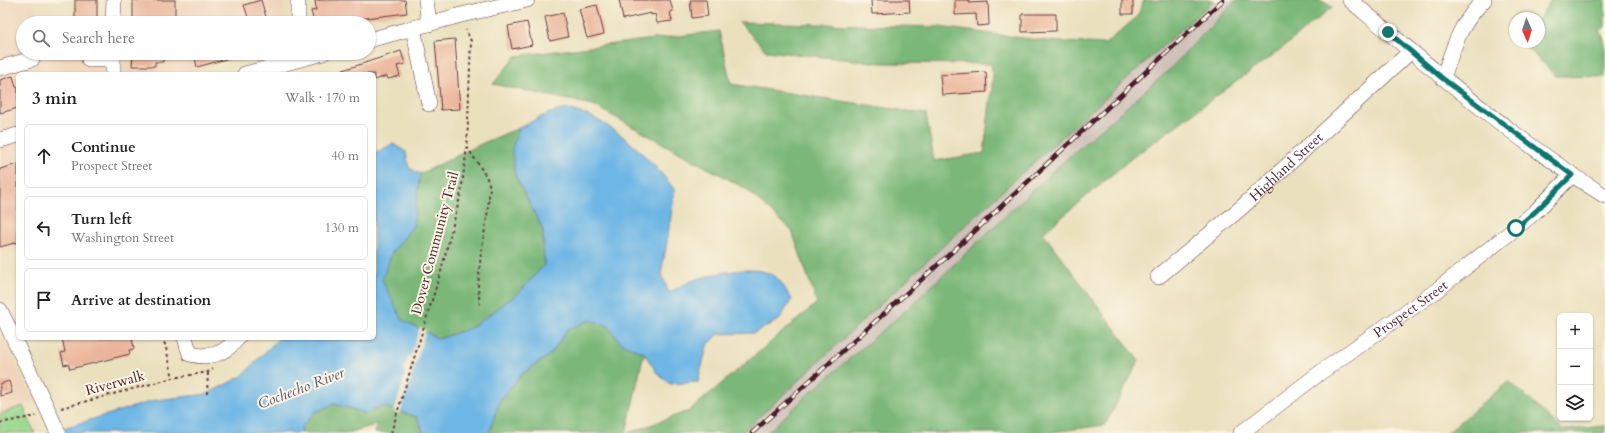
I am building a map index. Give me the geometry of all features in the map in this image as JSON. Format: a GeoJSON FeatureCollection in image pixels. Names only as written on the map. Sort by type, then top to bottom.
{"type":"FeatureCollection","features":[{"type":"Feature","properties":{"kind":"street"},"geometry":{"type":"LineString","coordinates":[[113,16],[114,0]]}},
{"type":"Feature","properties":{"kind":"street"},"geometry":{"type":"LineString","coordinates":[[298,0],[298,16]]}},
{"type":"Feature","properties":{"kind":"street"},"geometry":{"type":"LineString","coordinates":[[426,0],[429,24]]}},
{"type":"Feature","properties":{"kind":"street"},"geometry":{"type":"LineString","coordinates":[[376,38],[429,24],[471,5],[527,0]]}},
{"type":"Feature","properties":{"kind":"street"},"geometry":{"type":"LineString","coordinates":[[1350,0],[1442,78],[1572,175],[1602,189]]}},
{"type":"Feature","properties":{"kind":"street"},"geometry":{"type":"LineString","coordinates":[[1442,78],[1464,23],[1470,14],[1484,0]]}},
{"type":"Feature","properties":{"kind":"street"},"geometry":{"type":"LineString","coordinates":[[413,28],[429,104]]}},
{"type":"Feature","properties":{"kind":"street","name":"Highland Street"},"geometry":{"type":"LineString","coordinates":[[1158,277],[1241,208],[1411,51]]}},
{"type":"Feature","properties":{"kind":"street"},"geometry":{"type":"LineString","coordinates":[[0,68],[28,60]]}},
{"type":"Feature","properties":{"kind":"street"},"geometry":{"type":"LineString","coordinates":[[113,60],[113,72]]}},
{"type":"Feature","properties":{"kind":"street"},"geometry":{"type":"LineString","coordinates":[[251,72],[289,60]]}},
{"type":"Feature","properties":{"kind":"street"},"geometry":{"type":"LineString","coordinates":[[0,140],[16,136]]}},
{"type":"Feature","properties":{"kind":"street","name":"Prospect Street"},"geometry":{"type":"LineString","coordinates":[[1242,433],[1321,372],[1433,293],[1536,211],[1572,175]]}},
{"type":"Feature","properties":{"kind":"street"},"geometry":{"type":"LineString","coordinates":[[2,317],[58,433]]}},
{"type":"Feature","properties":{"kind":"street"},"geometry":{"type":"LineString","coordinates":[[186,340],[190,354],[207,357],[224,351],[236,340]]}},
{"type":"Feature","properties":{"kind":"path","name":"Dover Community Trail"},"geometry":{"type":"LineString","coordinates":[[391,433],[441,271],[461,193],[467,147],[471,41],[466,30]]}},
{"type":"Feature","properties":{"kind":"path"},"geometry":{"type":"LineString","coordinates":[[467,147],[486,176],[490,187],[478,286],[480,307]]}},
{"type":"Feature","properties":{"kind":"path"},"geometry":{"type":"LineString","coordinates":[[161,340],[164,344],[173,378]]}},
{"type":"Feature","properties":{"kind":"path"},"geometry":{"type":"LineString","coordinates":[[207,394],[208,372],[218,365],[223,358],[224,351]]}},
{"type":"Feature","properties":{"kind":"path","name":"Riverwalk"},"geometry":{"type":"LineString","coordinates":[[0,423],[173,378],[208,372]]}},
{"type":"Feature","properties":{"kind":"shaded area"},"geometry":{"type":"Polygon","coordinates":[[[0,0],[32,0],[36,16],[16,16],[16,60],[231,60],[187,72],[16,72],[16,249],[0,253],[0,0]]]}},
{"type":"Feature","properties":{"kind":"shaded area"},"geometry":{"type":"Polygon","coordinates":[[[122,0],[284,0],[285,16],[122,16],[122,0]]]}},
{"type":"Feature","properties":{"kind":"shaded area"},"geometry":{"type":"Polygon","coordinates":[[[1214,0],[1236,0],[1166,73],[1057,167],[905,311],[813,390],[767,433],[742,433],[998,195],[1214,0]]]}},
{"type":"Feature","properties":{"kind":"shaded area"},"geometry":{"type":"Polygon","coordinates":[[[0,331],[34,401],[0,414],[0,331]]]}},
{"type":"Feature","properties":{"kind":"green space"},"geometry":{"type":"Polygon","coordinates":[[[1144,0],[1214,0],[998,195],[742,433],[628,433],[689,411],[817,303],[792,231],[746,189],[593,105],[493,84],[516,56],[719,31],[731,84],[926,114],[934,161],[984,153],[993,77],[991,64],[882,63],[766,51],[739,22],[939,27],[1046,41],[1105,44],[1137,17],[1144,0]]]}},
{"type":"Feature","properties":{"kind":"green space"},"geometry":{"type":"Polygon","coordinates":[[[1236,0],[1320,0],[1332,7],[1285,46],[1133,157],[1043,233],[1139,361],[1105,425],[1044,433],[767,433],[813,390],[905,311],[1057,167],[1166,73],[1236,0]]]}},
{"type":"Feature","properties":{"kind":"green space"},"geometry":{"type":"Polygon","coordinates":[[[1551,0],[1605,0],[1605,27],[1600,30],[1605,43],[1605,77],[1556,76],[1527,48],[1545,48],[1545,12],[1543,12],[1551,0]]]}},
{"type":"Feature","properties":{"kind":"green space"},"geometry":{"type":"Polygon","coordinates":[[[519,128],[512,149],[515,175],[543,230],[544,265],[520,292],[471,328],[439,339],[402,320],[382,280],[392,253],[413,226],[420,174],[483,143],[519,128]]]}},
{"type":"Feature","properties":{"kind":"green space"},"geometry":{"type":"Polygon","coordinates":[[[590,319],[608,326],[622,343],[644,353],[626,433],[489,433],[500,400],[522,374],[551,354],[567,330],[590,319]]]}},
{"type":"Feature","properties":{"kind":"green space"},"geometry":{"type":"Polygon","coordinates":[[[1509,381],[1563,430],[1605,426],[1605,433],[1447,433],[1509,381]]]}},
{"type":"Feature","properties":{"kind":"green space"},"geometry":{"type":"Polygon","coordinates":[[[334,404],[365,413],[382,406],[417,417],[424,433],[375,433],[378,424],[348,433],[302,433],[301,428],[315,412],[334,404]]]}},
{"type":"Feature","properties":{"kind":"green space"},"geometry":{"type":"Polygon","coordinates":[[[23,406],[35,433],[0,433],[0,414],[23,406]]]}},
{"type":"Feature","properties":{"kind":"water","name":"Cochecho River"},"geometry":{"type":"Polygon","coordinates":[[[568,109],[588,115],[606,125],[617,132],[648,159],[675,190],[661,273],[669,293],[686,283],[716,274],[739,270],[761,271],[778,279],[792,299],[779,320],[754,333],[719,334],[707,346],[698,382],[670,384],[657,373],[644,353],[621,343],[608,326],[590,320],[567,330],[551,354],[522,374],[500,400],[489,433],[424,433],[417,417],[382,406],[366,413],[334,404],[315,412],[301,428],[302,433],[47,433],[156,400],[207,394],[242,376],[277,340],[376,340],[376,153],[393,144],[406,152],[409,168],[420,174],[413,226],[392,253],[382,280],[402,320],[439,339],[471,328],[520,292],[544,265],[543,230],[515,175],[512,149],[519,128],[549,113],[568,109]]]}},
{"type":"Feature","properties":{"kind":"pier"},"geometry":{"type":"Polygon","coordinates":[[[420,327],[426,330],[400,414],[394,412],[405,375],[404,368],[407,359],[411,355],[420,327]]]}},
{"type":"Feature","properties":{"kind":"building"},"geometry":{"type":"Polygon","coordinates":[[[75,0],[97,0],[97,16],[75,16],[75,0]]]}},
{"type":"Feature","properties":{"kind":"building"},"geometry":{"type":"Polygon","coordinates":[[[133,0],[175,0],[175,16],[133,16],[133,0]]]}},
{"type":"Feature","properties":{"kind":"building"},"geometry":{"type":"Polygon","coordinates":[[[261,0],[266,16],[248,16],[244,5],[261,0]]]}},
{"type":"Feature","properties":{"kind":"building"},"geometry":{"type":"Polygon","coordinates":[[[315,0],[405,0],[407,13],[376,17],[312,16],[311,11],[316,10],[315,0]]]}},
{"type":"Feature","properties":{"kind":"building"},"geometry":{"type":"Polygon","coordinates":[[[619,0],[670,0],[673,11],[670,12],[672,21],[657,23],[655,14],[651,15],[651,13],[623,19],[619,0]]]}},
{"type":"Feature","properties":{"kind":"building"},"geometry":{"type":"Polygon","coordinates":[[[690,0],[706,0],[708,16],[692,18],[690,0]]]}},
{"type":"Feature","properties":{"kind":"building"},"geometry":{"type":"Polygon","coordinates":[[[871,0],[909,0],[910,12],[872,14],[871,0]]]}},
{"type":"Feature","properties":{"kind":"building"},"geometry":{"type":"Polygon","coordinates":[[[955,0],[969,0],[969,3],[988,2],[989,25],[977,26],[976,14],[955,15],[955,0]]]}},
{"type":"Feature","properties":{"kind":"building"},"geometry":{"type":"Polygon","coordinates":[[[1122,0],[1133,0],[1133,14],[1122,14],[1122,0]]]}},
{"type":"Feature","properties":{"kind":"building"},"geometry":{"type":"Polygon","coordinates":[[[597,5],[604,34],[587,38],[579,9],[597,5]]]}},
{"type":"Feature","properties":{"kind":"building"},"geometry":{"type":"Polygon","coordinates":[[[563,13],[568,37],[550,41],[545,17],[563,13]]]}},
{"type":"Feature","properties":{"kind":"building"},"geometry":{"type":"Polygon","coordinates":[[[1022,14],[1056,14],[1056,31],[1022,32],[1022,14]]]}},
{"type":"Feature","properties":{"kind":"building"},"geometry":{"type":"Polygon","coordinates":[[[527,22],[532,45],[512,49],[508,26],[527,22]]]}},
{"type":"Feature","properties":{"kind":"building"},"geometry":{"type":"Polygon","coordinates":[[[455,39],[460,109],[441,110],[435,41],[455,39]]]}},
{"type":"Feature","properties":{"kind":"building"},"geometry":{"type":"Polygon","coordinates":[[[401,51],[405,64],[397,66],[400,76],[388,79],[387,76],[376,79],[376,72],[337,72],[376,60],[401,51]]]}},
{"type":"Feature","properties":{"kind":"building"},"geometry":{"type":"Polygon","coordinates":[[[132,60],[163,60],[163,62],[155,62],[155,66],[132,66],[132,60]]]}},
{"type":"Feature","properties":{"kind":"building"},"geometry":{"type":"Polygon","coordinates":[[[196,60],[222,60],[197,67],[196,60]]]}},
{"type":"Feature","properties":{"kind":"building"},"geometry":{"type":"Polygon","coordinates":[[[986,72],[987,92],[942,95],[940,75],[986,72]]]}},
{"type":"Feature","properties":{"kind":"building"},"geometry":{"type":"Polygon","coordinates":[[[13,76],[16,87],[16,109],[0,113],[0,80],[13,76]]]}},
{"type":"Feature","properties":{"kind":"building"},"geometry":{"type":"Polygon","coordinates":[[[16,165],[16,243],[0,247],[0,169],[16,165]]]}},
{"type":"Feature","properties":{"kind":"building"},"geometry":{"type":"Polygon","coordinates":[[[62,340],[132,340],[134,349],[129,350],[130,354],[70,369],[68,364],[64,365],[61,353],[65,352],[62,340]]]}},
{"type":"Feature","properties":{"kind":"building"},"geometry":{"type":"Polygon","coordinates":[[[9,381],[12,393],[0,396],[0,384],[9,381]]]}},
{"type":"Feature","properties":{"kind":"railway"},"geometry":{"type":"LineString","coordinates":[[752,433],[963,242],[1223,0]]}},
{"type":"Feature","properties":{"kind":"route"},"geometry":{"type":"LineString","coordinates":[[1388,32],[1442,78],[1572,175],[1536,211],[1516,228]]}}]}
